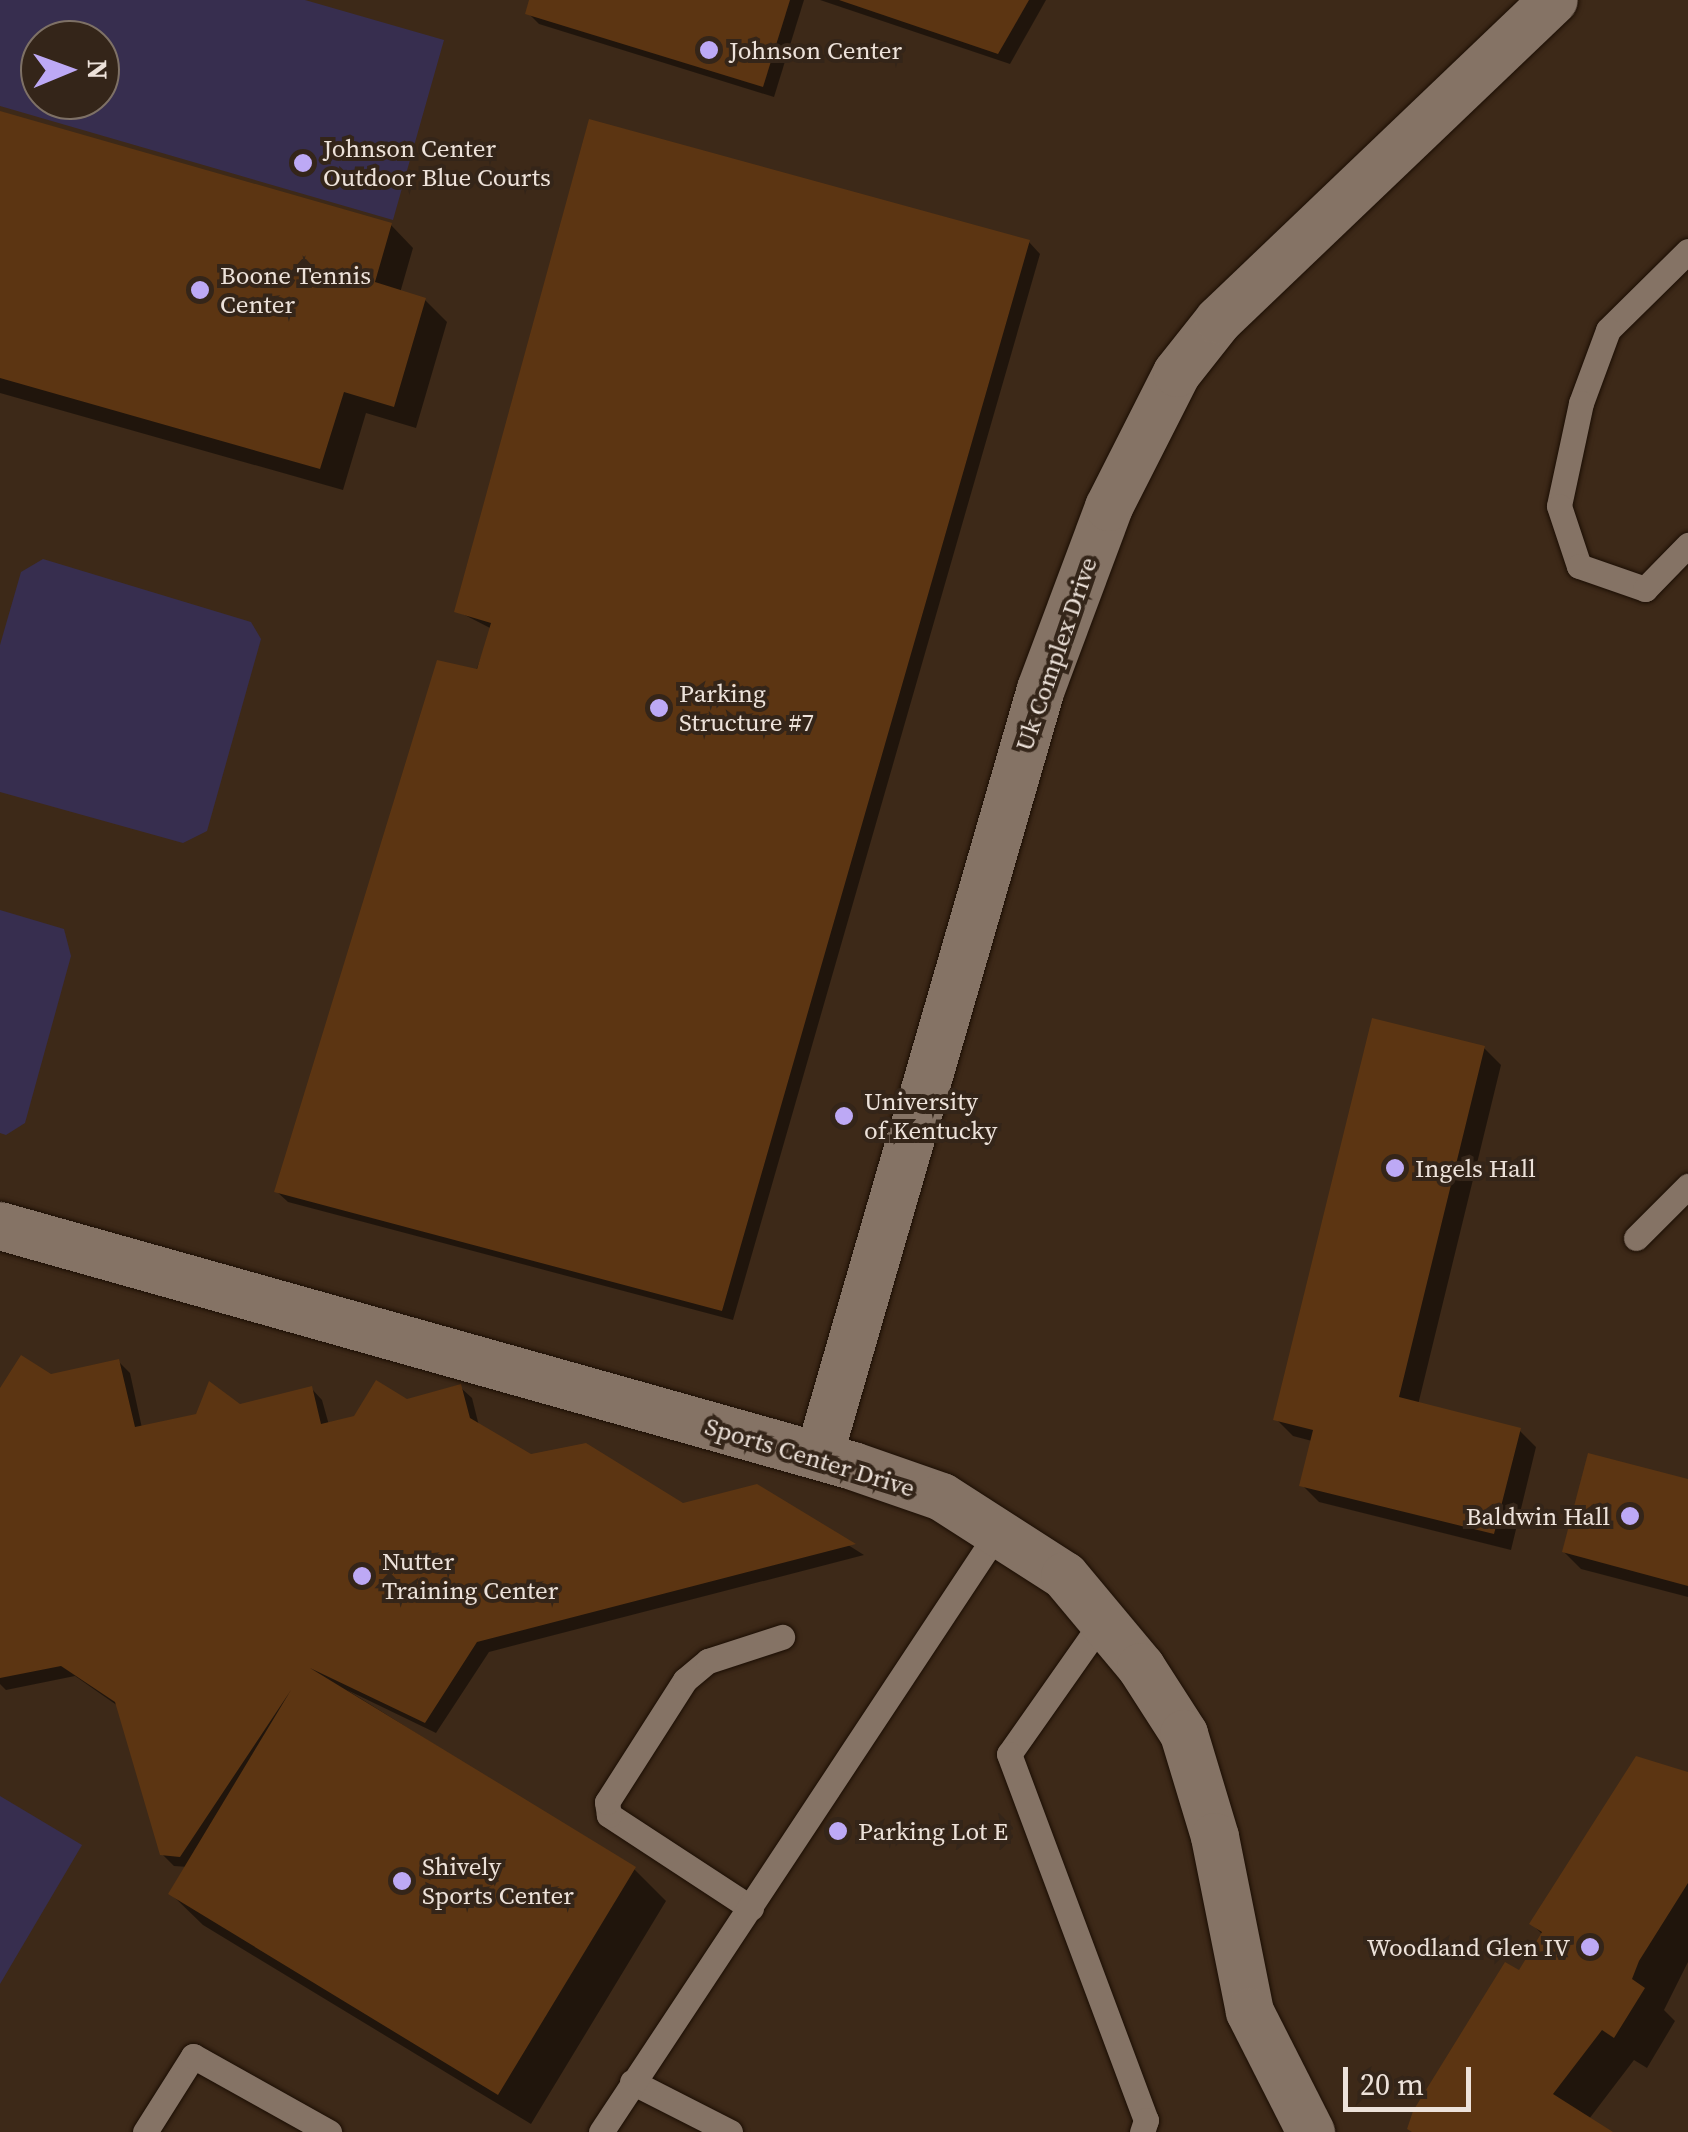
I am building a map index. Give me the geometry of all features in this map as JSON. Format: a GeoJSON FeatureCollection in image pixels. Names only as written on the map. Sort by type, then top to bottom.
{"type":"FeatureCollection","features":[{"type":"Feature","properties":{"kind":"street","name":"Uk Complex Drive"},"geometry":{"type":"LineString","coordinates":[[819,1456],[1041,690],[1109,507],[1177,372],[1218,320],[1554,0]]}},
{"type":"Feature","properties":{"kind":"street","name":"Sports Center Drive"},"geometry":{"type":"LineString","coordinates":[[0,1226],[819,1456],[942,1498],[1065,1576],[1104,1620],[1184,1734],[1215,1837],[1250,2012],[1307,2130]]}},
{"type":"Feature","properties":{"kind":"lane"},"geometry":{"type":"LineString","coordinates":[[1688,251],[1608,330],[1581,403],[1559,506],[1579,566],[1645,589],[1688,545]]}},
{"type":"Feature","properties":{"kind":"lane"},"geometry":{"type":"LineString","coordinates":[[1636,1238],[1688,1186]]}},
{"type":"Feature","properties":{"kind":"lane"},"geometry":{"type":"LineString","coordinates":[[600,2132],[997,1533]]}},
{"type":"Feature","properties":{"kind":"lane"},"geometry":{"type":"LineString","coordinates":[[1104,1620],[1009,1754],[1146,2120],[1142,2132]]}},
{"type":"Feature","properties":{"kind":"lane"},"geometry":{"type":"LineString","coordinates":[[751,1908],[609,1816],[607,1802],[685,1680],[708,1661],[782,1638]]}},
{"type":"Feature","properties":{"kind":"lane"},"geometry":{"type":"LineString","coordinates":[[145,2132],[193,2056],[329,2132]]}},
{"type":"Feature","properties":{"kind":"lane"},"geometry":{"type":"LineString","coordinates":[[632,2082],[730,2132]]}},
{"type":"Feature","properties":{"kind":"shaded area","name":"University of Kentucky"},"geometry":{"type":"Polygon","coordinates":[[[0,0],[1688,0],[1688,2132],[0,2132],[0,0]]]}},
{"type":"Feature","properties":{"kind":"shaded area","name":"Johnson Center Outdoor Blue Courts"},"geometry":{"type":"Polygon","coordinates":[[[0,0],[305,0],[444,40],[393,220],[48,120],[120,120],[120,20],[20,20],[20,112],[0,106],[0,0]]]}},
{"type":"Feature","properties":{"kind":"shaded area"},"geometry":{"type":"Polygon","coordinates":[[[43,559],[251,622],[261,639],[207,831],[183,843],[0,792],[0,645],[21,572],[43,559]]]}},
{"type":"Feature","properties":{"kind":"shaded area"},"geometry":{"type":"Polygon","coordinates":[[[0,910],[64,929],[71,956],[25,1123],[6,1135],[0,1133],[0,910]]]}},
{"type":"Feature","properties":{"kind":"shaded area"},"geometry":{"type":"Polygon","coordinates":[[[0,1796],[82,1845],[0,1984],[0,1796]]]}},
{"type":"Feature","properties":{"kind":"building","name":"Johnson Center"},"geometry":{"type":"Polygon","coordinates":[[[529,0],[790,0],[763,87],[525,14],[529,0]]]}},
{"type":"Feature","properties":{"kind":"building","name":"Johnson Center"},"geometry":{"type":"Polygon","coordinates":[[[839,0],[1029,0],[998,54],[839,0]]]}},
{"type":"Feature","properties":{"kind":"building","name":"Boone Tennis Center"},"geometry":{"type":"Polygon","coordinates":[[[0,111],[20,120],[32,120],[392,223],[375,282],[426,298],[394,407],[344,392],[320,469],[0,378],[0,111]]]}},
{"type":"Feature","properties":{"kind":"building","name":"Parking Structure #7"},"geometry":{"type":"Polygon","coordinates":[[[589,119],[1030,240],[722,1311],[274,1192],[437,660],[477,669],[491,623],[454,612],[589,119]]]}},
{"type":"Feature","properties":{"kind":"building","name":"Ingels Hall"},"geometry":{"type":"Polygon","coordinates":[[[1372,1018],[1485,1046],[1399,1397],[1521,1428],[1494,1534],[1299,1486],[1313,1430],[1273,1420],[1372,1018]]]}},
{"type":"Feature","properties":{"kind":"building","name":"Nutter Training Center"},"geometry":{"type":"Polygon","coordinates":[[[21,1355],[51,1374],[119,1359],[135,1427],[196,1414],[209,1381],[240,1404],[312,1386],[321,1424],[354,1416],[376,1380],[407,1399],[461,1384],[470,1418],[531,1454],[586,1443],[683,1503],[757,1484],[856,1544],[477,1642],[425,1723],[310,1668],[636,1867],[498,2095],[168,1894],[291,1690],[180,1857],[160,1855],[115,1702],[61,1666],[0,1678],[0,1388],[21,1355]]]}},
{"type":"Feature","properties":{"kind":"building","name":"Baldwin Hall"},"geometry":{"type":"Polygon","coordinates":[[[1588,1453],[1688,1479],[1688,1586],[1562,1552],[1588,1453]]]}},
{"type":"Feature","properties":{"kind":"building","name":"Woodland Glen IV"},"geometry":{"type":"Polygon","coordinates":[[[1636,1756],[1688,1772],[1688,1883],[1639,1961],[1632,1979],[1645,1988],[1614,2038],[1602,2030],[1553,2094],[1613,2132],[1407,2129],[1413,2111],[1505,1962],[1519,1970],[1542,1932],[1529,1924],[1636,1756]]]}},
{"type":"Feature","properties":{"kind":"place","name":"Johnson Center"},"geometry":{"type":"Point","coordinates":[709,50]}},
{"type":"Feature","properties":{"kind":"place","name":"Johnson Center Outdoor Blue Courts"},"geometry":{"type":"Point","coordinates":[303,163]}},
{"type":"Feature","properties":{"kind":"place","name":"Boone Tennis Center"},"geometry":{"type":"Point","coordinates":[200,290]}},
{"type":"Feature","properties":{"kind":"place","name":"Parking Structure #7"},"geometry":{"type":"Point","coordinates":[659,708]}},
{"type":"Feature","properties":{"kind":"place","name":"University of Kentucky"},"geometry":{"type":"Point","coordinates":[844,1116]}},
{"type":"Feature","properties":{"kind":"place","name":"Ingels Hall"},"geometry":{"type":"Point","coordinates":[1395,1168]}},
{"type":"Feature","properties":{"kind":"place","name":"Baldwin Hall"},"geometry":{"type":"Point","coordinates":[1630,1516]}},
{"type":"Feature","properties":{"kind":"place","name":"Nutter Training Center"},"geometry":{"type":"Point","coordinates":[362,1576]}},
{"type":"Feature","properties":{"kind":"place","name":"Parking Lot E"},"geometry":{"type":"Point","coordinates":[838,1831]}},
{"type":"Feature","properties":{"kind":"place","name":"Shively Sports Center"},"geometry":{"type":"Point","coordinates":[402,1881]}},
{"type":"Feature","properties":{"kind":"place","name":"Woodland Glen IV"},"geometry":{"type":"Point","coordinates":[1590,1947]}}]}
